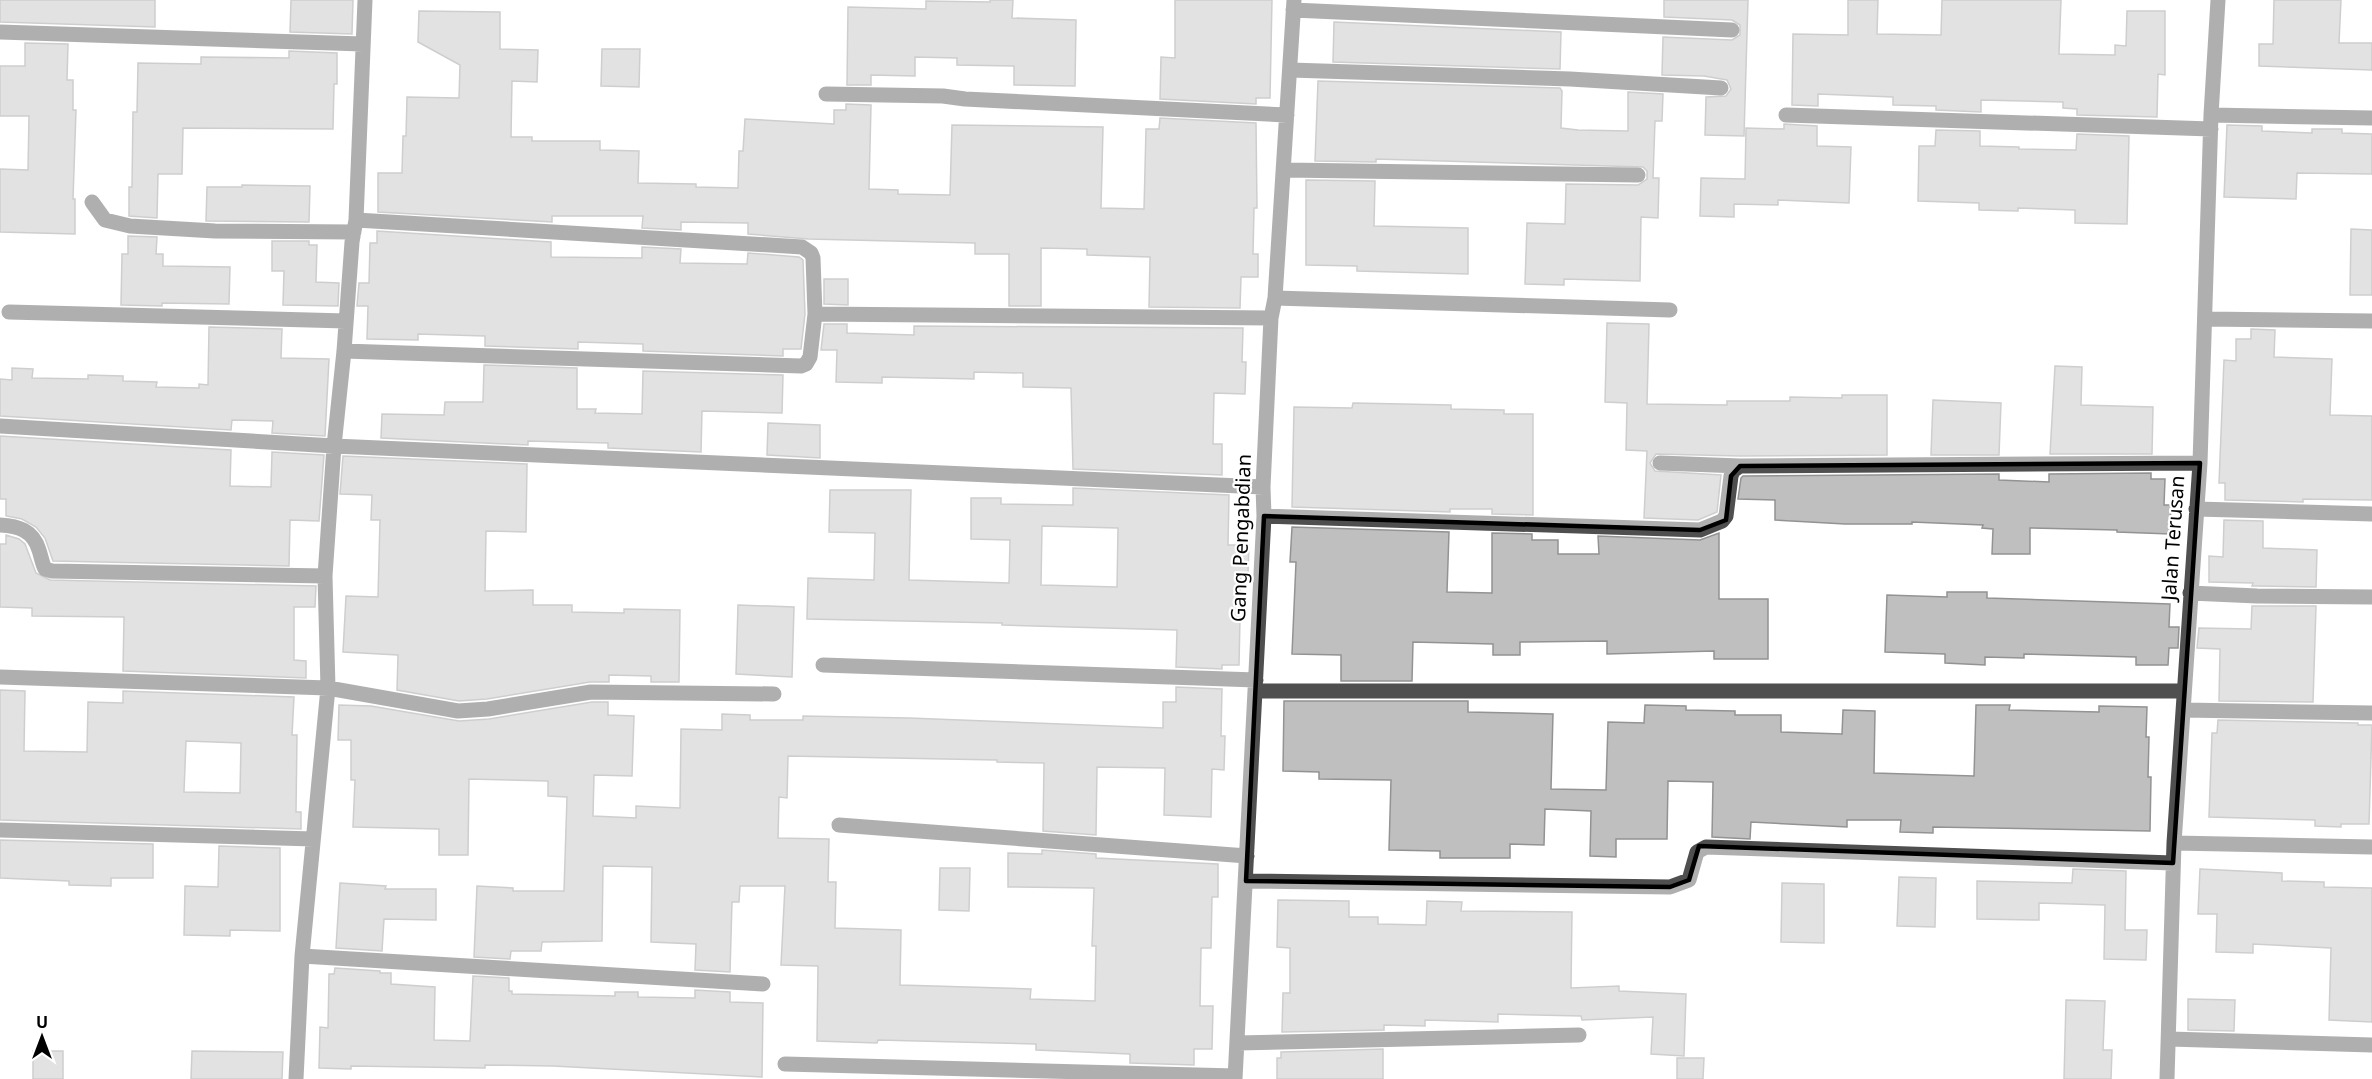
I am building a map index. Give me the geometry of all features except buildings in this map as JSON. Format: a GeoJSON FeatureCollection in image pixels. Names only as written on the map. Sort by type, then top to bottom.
{"type":"FeatureCollection","features":[{"type":"Feature","properties":{"kind":"street"},"geometry":{"type":"LineString","coordinates":[[296,1079],[302,956],[328,688],[325,576],[334,446],[355,226],[365,0]]}},
{"type":"Feature","properties":{"kind":"street","name":"Jalan Terusan"},"geometry":{"type":"LineString","coordinates":[[2167,1079],[2173,863],[2200,463],[2211,122],[2218,0]]}},
{"type":"Feature","properties":{"kind":"street"},"geometry":{"type":"LineString","coordinates":[[1293,5],[1732,30]]}},
{"type":"Feature","properties":{"kind":"street","name":"Gang Pengabdian"},"geometry":{"type":"LineString","coordinates":[[1235,1077],[1256,686],[1271,318],[1275,298],[1285,170],[1293,5]]}},
{"type":"Feature","properties":{"kind":"street"},"geometry":{"type":"LineString","coordinates":[[0,32],[363,44]]}},
{"type":"Feature","properties":{"kind":"street"},"geometry":{"type":"LineString","coordinates":[[1290,70],[1570,79],[1721,88]]}},
{"type":"Feature","properties":{"kind":"street"},"geometry":{"type":"LineString","coordinates":[[826,94],[943,96],[1287,115]]}},
{"type":"Feature","properties":{"kind":"street"},"geometry":{"type":"LineString","coordinates":[[1786,115],[2211,122],[2372,118]]}},
{"type":"Feature","properties":{"kind":"street"},"geometry":{"type":"LineString","coordinates":[[1285,170],[1638,175]]}},
{"type":"Feature","properties":{"kind":"street"},"geometry":{"type":"LineString","coordinates":[[92,202],[105,220],[130,226],[225,232],[355,226],[802,247],[811,253],[813,258],[815,314],[810,357],[806,364],[801,366],[344,351]]}},
{"type":"Feature","properties":{"kind":"street"},"geometry":{"type":"LineString","coordinates":[[1275,298],[1670,310]]}},
{"type":"Feature","properties":{"kind":"street"},"geometry":{"type":"LineString","coordinates":[[9,312],[346,321]]}},
{"type":"Feature","properties":{"kind":"street"},"geometry":{"type":"LineString","coordinates":[[815,314],[1271,318]]}},
{"type":"Feature","properties":{"kind":"street"},"geometry":{"type":"LineString","coordinates":[[2205,319],[2372,321]]}},
{"type":"Feature","properties":{"kind":"street"},"geometry":{"type":"LineString","coordinates":[[0,426],[334,446],[1263,487]]}},
{"type":"Feature","properties":{"kind":"street"},"geometry":{"type":"LineString","coordinates":[[1660,464],[1740,466],[2200,463]]}},
{"type":"Feature","properties":{"kind":"street"},"geometry":{"type":"LineString","coordinates":[[1264,516],[1700,530],[1722,521],[1726,516],[1731,476],[1733,471],[1740,466]]}},
{"type":"Feature","properties":{"kind":"street"},"geometry":{"type":"LineString","coordinates":[[2196,509],[2372,514]]}},
{"type":"Feature","properties":{"kind":"street"},"geometry":{"type":"LineString","coordinates":[[0,525],[16,526],[26,530],[39,547],[45,569],[52,571],[325,576]]}},
{"type":"Feature","properties":{"kind":"street"},"geometry":{"type":"LineString","coordinates":[[2190,593],[2372,597]]}},
{"type":"Feature","properties":{"kind":"street"},"geometry":{"type":"LineString","coordinates":[[823,664],[1256,686],[2184,691]]}},
{"type":"Feature","properties":{"kind":"street"},"geometry":{"type":"LineString","coordinates":[[0,677],[328,688],[458,711],[488,709],[591,692],[774,694]]}},
{"type":"Feature","properties":{"kind":"street"},"geometry":{"type":"LineString","coordinates":[[2183,710],[2372,713]]}},
{"type":"Feature","properties":{"kind":"street"},"geometry":{"type":"LineString","coordinates":[[839,825],[1247,856]]}},
{"type":"Feature","properties":{"kind":"street"},"geometry":{"type":"LineString","coordinates":[[0,830],[313,840]]}},
{"type":"Feature","properties":{"kind":"street"},"geometry":{"type":"LineString","coordinates":[[2174,843],[2372,847]]}},
{"type":"Feature","properties":{"kind":"street"},"geometry":{"type":"LineString","coordinates":[[1246,882],[1670,887],[1689,880],[1697,852],[1706,848],[2173,863]]}},
{"type":"Feature","properties":{"kind":"street"},"geometry":{"type":"LineString","coordinates":[[302,956],[763,984]]}},
{"type":"Feature","properties":{"kind":"street"},"geometry":{"type":"LineString","coordinates":[[1237,1043],[1579,1035]]}},
{"type":"Feature","properties":{"kind":"street"},"geometry":{"type":"LineString","coordinates":[[2169,1039],[2372,1044]]}},
{"type":"Feature","properties":{"kind":"street"},"geometry":{"type":"LineString","coordinates":[[785,1064],[1235,1077]]}},
{"type":"Feature","properties":{"kind":"highlighted area"},"geometry":{"type":"Polygon","coordinates":[[[2200,463],[2173,863],[1699,846],[1689,880],[1670,887],[1246,881],[1264,516],[1700,530],[1726,520],[1731,476],[1740,466],[2200,463]]]}}]}
